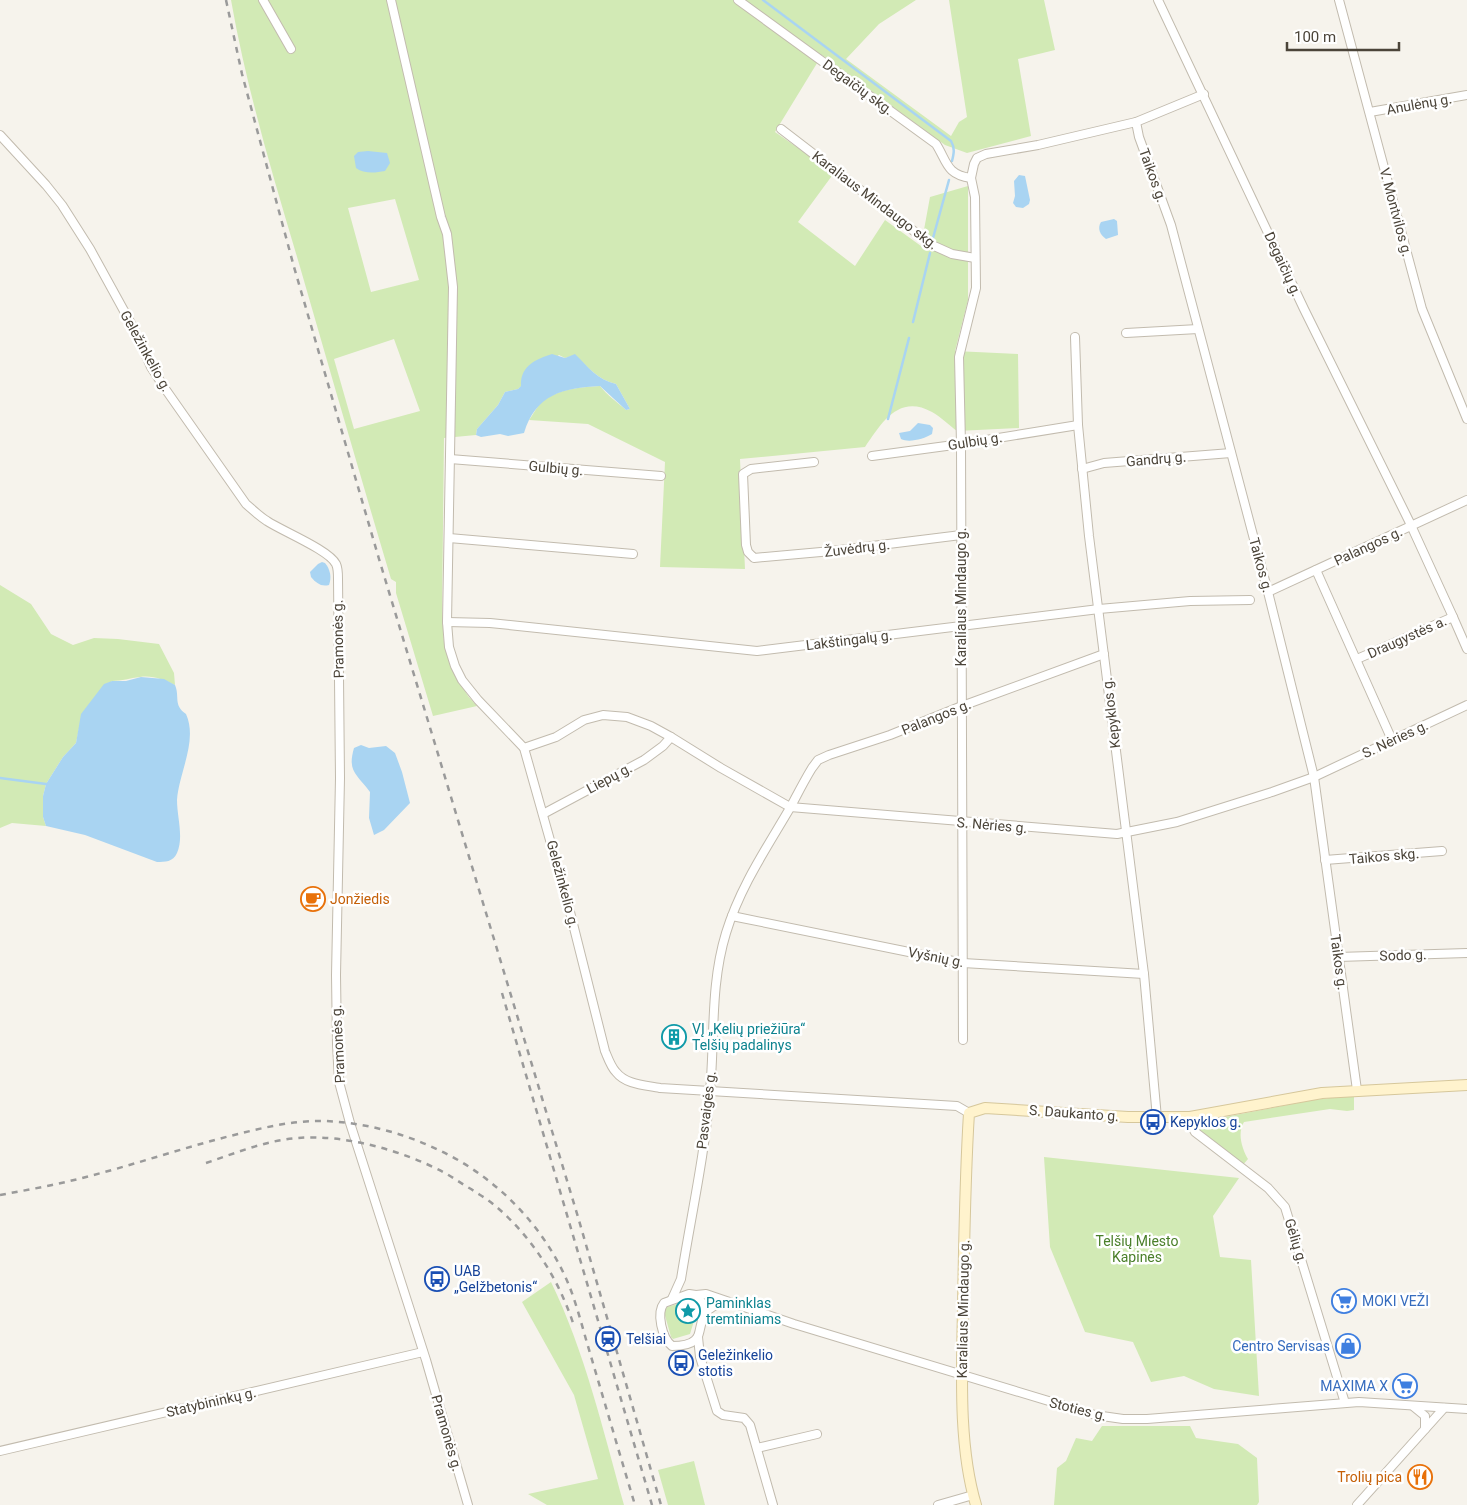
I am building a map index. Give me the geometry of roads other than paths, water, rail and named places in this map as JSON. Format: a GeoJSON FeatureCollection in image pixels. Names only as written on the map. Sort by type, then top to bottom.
{"type":"FeatureCollection","features":[{"type":"Feature","properties":{"kind":"main road","name":"S. Daukanto g."},"geometry":{"type":"LineString","coordinates":[[969,1113],[985,1108],[1157,1118],[1190,1117],[1322,1093],[1467,1085]]}},
{"type":"Feature","properties":{"kind":"main road","name":"Karaliaus Mindaugo g."},"geometry":{"type":"LineString","coordinates":[[969,1113],[962,1376],[964,1434],[975,1500]]}},
{"type":"Feature","properties":{"kind":"street"},"geometry":{"type":"LineString","coordinates":[[263,0],[291,49]]}},
{"type":"Feature","properties":{"kind":"street","name":"Geležinkelio g."},"geometry":{"type":"LineString","coordinates":[[391,0],[441,217],[447,234],[453,287],[447,622],[449,647],[462,680],[478,700],[524,748],[568,904],[605,1051],[615,1072],[622,1078],[640,1084],[660,1088],[710,1091]]}},
{"type":"Feature","properties":{"kind":"street","name":"Degaičių skg."},"geometry":{"type":"LineString","coordinates":[[738,0],[936,144],[949,168],[956,174],[971,178]]}},
{"type":"Feature","properties":{"kind":"street","name":"Degaičių g."},"geometry":{"type":"LineString","coordinates":[[1158,0],[1304,309],[1411,526],[1453,617]]}},
{"type":"Feature","properties":{"kind":"street","name":"V. Montvilos g."},"geometry":{"type":"LineString","coordinates":[[1339,0],[1422,308],[1467,419]]}},
{"type":"Feature","properties":{"kind":"street"},"geometry":{"type":"LineString","coordinates":[[1136,122],[1204,94]]}},
{"type":"Feature","properties":{"kind":"street","name":"Anulėnų g."},"geometry":{"type":"LineString","coordinates":[[1370,112],[1467,95]]}},
{"type":"Feature","properties":{"kind":"street","name":"Karaliaus Mindaugo g."},"geometry":{"type":"LineString","coordinates":[[963,1040],[959,357],[976,288],[975,197],[971,178],[977,158],[999,151],[1038,145],[1136,122]]}},
{"type":"Feature","properties":{"kind":"street","name":"Taikos g."},"geometry":{"type":"LineString","coordinates":[[1136,122],[1139,137],[1171,225],[1268,592],[1314,777],[1357,1090]]}},
{"type":"Feature","properties":{"kind":"street","name":"Karaliaus Mindaugo skg."},"geometry":{"type":"LineString","coordinates":[[781,129],[932,245],[952,254],[975,258]]}},
{"type":"Feature","properties":{"kind":"street","name":"Geležinkelio g."},"geometry":{"type":"LineString","coordinates":[[0,135],[62,205],[90,249],[134,329],[151,367],[246,504],[268,522],[317,547],[336,564]]}},
{"type":"Feature","properties":{"kind":"street"},"geometry":{"type":"LineString","coordinates":[[1126,333],[1198,328]]}},
{"type":"Feature","properties":{"kind":"street","name":"Kepyklos g."},"geometry":{"type":"LineString","coordinates":[[1075,337],[1078,425],[1082,469],[1125,832],[1144,974],[1157,1118]]}},
{"type":"Feature","properties":{"kind":"street","name":"Gulbių g."},"geometry":{"type":"LineString","coordinates":[[872,456],[1078,425]]}},
{"type":"Feature","properties":{"kind":"street","name":"Gandrų g."},"geometry":{"type":"LineString","coordinates":[[1082,469],[1104,463],[1231,453]]}},
{"type":"Feature","properties":{"kind":"street","name":"Gulbių g."},"geometry":{"type":"LineString","coordinates":[[450,459],[661,476]]}},
{"type":"Feature","properties":{"kind":"street","name":"Žuvėdrų g."},"geometry":{"type":"LineString","coordinates":[[814,462],[751,469],[743,474],[746,544],[748,552],[754,558],[961,536]]}},
{"type":"Feature","properties":{"kind":"street","name":"Palangos g."},"geometry":{"type":"LineString","coordinates":[[1268,592],[1467,500]]}},
{"type":"Feature","properties":{"kind":"street"},"geometry":{"type":"LineString","coordinates":[[449,538],[633,554]]}},
{"type":"Feature","properties":{"kind":"street","name":"Pramonės g."},"geometry":{"type":"LineString","coordinates":[[336,564],[338,580],[340,778],[336,975],[339,1082],[350,1123],[423,1352],[468,1505]]}},
{"type":"Feature","properties":{"kind":"street"},"geometry":{"type":"LineString","coordinates":[[1316,570],[1392,740]]}},
{"type":"Feature","properties":{"kind":"street","name":"Lakštingalų g."},"geometry":{"type":"LineString","coordinates":[[447,622],[490,623],[757,651],[1099,609],[1190,601],[1250,600]]}},
{"type":"Feature","properties":{"kind":"street","name":"Draugystės a."},"geometry":{"type":"LineString","coordinates":[[1357,659],[1453,617],[1467,649]]}},
{"type":"Feature","properties":{"kind":"street","name":"Palangos g."},"geometry":{"type":"LineString","coordinates":[[790,807],[812,768],[823,757],[890,735],[962,706],[1104,654]]}},
{"type":"Feature","properties":{"kind":"street","name":"S. Nėries g."},"geometry":{"type":"LineString","coordinates":[[524,748],[556,737],[584,720],[603,716],[627,717],[651,726],[671,737],[720,768],[790,807],[1104,834],[1177,822],[1272,792],[1314,777],[1467,705]]}},
{"type":"Feature","properties":{"kind":"street","name":"Liepų g."},"geometry":{"type":"LineString","coordinates":[[543,814],[644,760],[663,746],[671,737]]}},
{"type":"Feature","properties":{"kind":"street","name":"Pasvaigės g."},"geometry":{"type":"LineString","coordinates":[[672,1299],[681,1279],[710,1091],[717,974],[724,943],[732,916],[753,870],[790,807]]}},
{"type":"Feature","properties":{"kind":"street","name":"Taikos skg."},"geometry":{"type":"LineString","coordinates":[[1325,860],[1442,851]]}},
{"type":"Feature","properties":{"kind":"street","name":"Vyšnių g."},"geometry":{"type":"LineString","coordinates":[[732,916],[964,964],[1144,974]]}},
{"type":"Feature","properties":{"kind":"street","name":"Sodo g."},"geometry":{"type":"LineString","coordinates":[[1338,957],[1467,953]]}},
{"type":"Feature","properties":{"kind":"street","name":"S. Daukanto g."},"geometry":{"type":"LineString","coordinates":[[710,1091],[957,1106],[969,1113]]}},
{"type":"Feature","properties":{"kind":"street","name":"Gėlių g."},"geometry":{"type":"LineString","coordinates":[[1190,1117],[1190,1124],[1195,1132],[1268,1188],[1285,1207],[1344,1403]]}},
{"type":"Feature","properties":{"kind":"street"},"geometry":{"type":"LineString","coordinates":[[681,1279],[701,1300],[704,1313],[698,1337],[700,1357],[717,1411],[723,1415],[744,1418],[750,1425],[773,1505]]}},
{"type":"Feature","properties":{"kind":"street"},"geometry":{"type":"LineString","coordinates":[[694,1294],[672,1299],[664,1303],[661,1306],[659,1315],[669,1344],[687,1347],[700,1357]]}},
{"type":"Feature","properties":{"kind":"street","name":"Stoties g."},"geometry":{"type":"LineString","coordinates":[[694,1294],[706,1294],[726,1302],[962,1376],[1095,1415],[1123,1419],[1147,1419],[1366,1402],[1414,1407],[1467,1409]]}},
{"type":"Feature","properties":{"kind":"street"},"geometry":{"type":"LineString","coordinates":[[704,1313],[714,1306],[726,1302]]}},
{"type":"Feature","properties":{"kind":"street"},"geometry":{"type":"LineString","coordinates":[[680,1346],[694,1341],[698,1337]]}},
{"type":"Feature","properties":{"kind":"street","name":"Statybininkų g."},"geometry":{"type":"LineString","coordinates":[[0,1451],[423,1352]]}},
{"type":"Feature","properties":{"kind":"street"},"geometry":{"type":"LineString","coordinates":[[1414,1407],[1424,1416],[1425,1429]]}},
{"type":"Feature","properties":{"kind":"street"},"geometry":{"type":"LineString","coordinates":[[1358,1505],[1444,1408]]}},
{"type":"Feature","properties":{"kind":"street"},"geometry":{"type":"LineString","coordinates":[[757,1448],[817,1434]]}},
{"type":"Feature","properties":{"kind":"street"},"geometry":{"type":"LineString","coordinates":[[938,1505],[975,1500]]}},
{"type":"Feature","properties":{"kind":"water"},"geometry":{"type":"Polygon","coordinates":[[[358,152],[387,153],[390,163],[385,171],[370,172],[356,168],[354,156],[358,152]]]}},
{"type":"Feature","properties":{"kind":"water"},"geometry":{"type":"Polygon","coordinates":[[[1019,175],[1025,176],[1030,200],[1029,204],[1023,208],[1016,207],[1013,203],[1015,196],[1014,181],[1019,175]]]}},
{"type":"Feature","properties":{"kind":"water"},"geometry":{"type":"Polygon","coordinates":[[[1114,219],[1117,221],[1118,235],[1106,239],[1100,231],[1100,224],[1101,222],[1114,219]]]}},
{"type":"Feature","properties":{"kind":"water"},"geometry":{"type":"Polygon","coordinates":[[[552,354],[565,358],[575,354],[599,376],[616,384],[630,409],[626,410],[600,386],[574,389],[563,391],[553,396],[536,409],[524,433],[508,436],[500,434],[481,437],[476,435],[477,429],[498,405],[505,392],[518,389],[521,386],[521,379],[526,368],[540,358],[552,354]]]}},
{"type":"Feature","properties":{"kind":"water"},"geometry":{"type":"Polygon","coordinates":[[[918,423],[930,425],[933,428],[932,434],[917,440],[908,441],[901,439],[899,433],[910,431],[918,423]]]}},
{"type":"Feature","properties":{"kind":"water"},"geometry":{"type":"Polygon","coordinates":[[[322,562],[325,563],[329,570],[329,585],[319,584],[311,577],[310,572],[322,562]]]}},
{"type":"Feature","properties":{"kind":"water"},"geometry":{"type":"Polygon","coordinates":[[[141,677],[164,679],[175,685],[178,704],[186,714],[189,724],[189,746],[177,800],[180,834],[179,847],[173,858],[166,862],[157,862],[85,835],[46,826],[43,817],[43,796],[46,784],[63,757],[76,743],[81,714],[104,684],[141,677]]]}},
{"type":"Feature","properties":{"kind":"water"},"geometry":{"type":"Polygon","coordinates":[[[361,745],[369,748],[386,746],[395,753],[410,803],[384,830],[374,835],[369,818],[370,792],[354,772],[352,762],[354,748],[361,745]]]}},
{"type":"Feature","properties":{"kind":"waterway"},"geometry":{"type":"LineString","coordinates":[[763,0],[951,141],[954,151],[952,161]]}},
{"type":"Feature","properties":{"kind":"waterway"},"geometry":{"type":"LineString","coordinates":[[933,238],[949,180]]}},
{"type":"Feature","properties":{"kind":"waterway"},"geometry":{"type":"LineString","coordinates":[[913,322],[930,253]]}},
{"type":"Feature","properties":{"kind":"waterway"},"geometry":{"type":"LineString","coordinates":[[888,419],[909,338]]}},
{"type":"Feature","properties":{"kind":"waterway"},"geometry":{"type":"LineString","coordinates":[[0,778],[46,784]]}},
{"type":"Feature","properties":{"kind":"railway"},"geometry":{"type":"LineString","coordinates":[[226,0],[242,74],[294,267],[379,559],[578,1217],[661,1505]]}},
{"type":"Feature","properties":{"kind":"railway"},"geometry":{"type":"LineString","coordinates":[[502,993],[652,1505]]}},
{"type":"Feature","properties":{"kind":"railway"},"geometry":{"type":"LineString","coordinates":[[0,1195],[82,1178],[249,1131],[281,1124],[325,1121],[343,1122],[377,1128],[427,1144],[458,1160],[491,1182],[506,1195],[520,1209],[555,1256],[575,1303],[635,1505]]}},
{"type":"Feature","properties":{"kind":"railway"},"geometry":{"type":"LineString","coordinates":[[206,1163],[275,1141],[316,1137],[374,1146],[429,1165],[488,1200],[520,1230],[552,1275],[574,1326]]}},
{"type":"Feature","properties":{"kind":"place","name":"Jonžiedis"},"geometry":{"type":"Point","coordinates":[313,899]}},
{"type":"Feature","properties":{"kind":"place","name":"VĮ „Kelių priežiūra“ Telšių padalinys"},"geometry":{"type":"Point","coordinates":[674,1037]}},
{"type":"Feature","properties":{"kind":"place","name":"Kepyklos g."},"geometry":{"type":"Point","coordinates":[1153,1122]}},
{"type":"Feature","properties":{"kind":"place","name":"UAB „Gelžbetonis“"},"geometry":{"type":"Point","coordinates":[437,1279]}},
{"type":"Feature","properties":{"kind":"place","name":"MOKI VEŽI"},"geometry":{"type":"Point","coordinates":[1344,1301]}},
{"type":"Feature","properties":{"kind":"place","name":"Paminklas tremtiniams"},"geometry":{"type":"Point","coordinates":[688,1311]}},
{"type":"Feature","properties":{"kind":"place","name":"Telšiai"},"geometry":{"type":"Point","coordinates":[608,1339]}},
{"type":"Feature","properties":{"kind":"place","name":"Centro Servisas"},"geometry":{"type":"Point","coordinates":[1348,1346]}},
{"type":"Feature","properties":{"kind":"place","name":"Geležinkelio stotis"},"geometry":{"type":"Point","coordinates":[681,1363]}},
{"type":"Feature","properties":{"kind":"place","name":"MAXIMA X"},"geometry":{"type":"Point","coordinates":[1405,1386]}},
{"type":"Feature","properties":{"kind":"place","name":"Trolių pica"},"geometry":{"type":"Point","coordinates":[1420,1477]}},
{"type":"Feature","properties":{"kind":"park label","name":"Telšių Miesto Kapinės"},"geometry":{"type":"Point","coordinates":[1137,1250]}}]}
